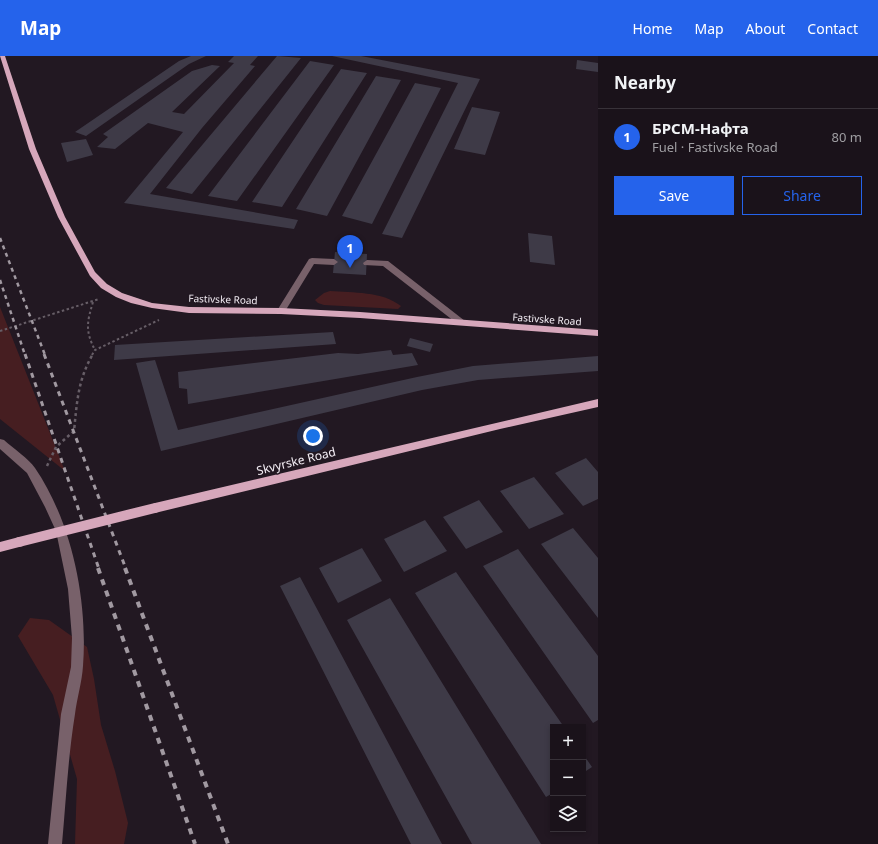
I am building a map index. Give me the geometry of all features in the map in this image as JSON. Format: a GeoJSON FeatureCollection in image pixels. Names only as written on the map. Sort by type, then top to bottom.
{"type":"FeatureCollection","features":[{"type":"Feature","properties":{"kind":"main road","name":"Fastivske Road"},"geometry":{"type":"LineString","coordinates":[[2,56],[22,121],[46,185],[63,221],[84,260],[96,278],[116,294],[134,301],[183,308],[281,311],[598,333]]}},
{"type":"Feature","properties":{"kind":"main road","name":"Skvyrske Road"},"geometry":{"type":"LineString","coordinates":[[0,547],[507,423],[598,403]]}},
{"type":"Feature","properties":{"kind":"lane"},"geometry":{"type":"LineString","coordinates":[[281,311],[312,261],[334,262]]}},
{"type":"Feature","properties":{"kind":"lane"},"geometry":{"type":"LineString","coordinates":[[367,263],[384,263],[462,323]]}},
{"type":"Feature","properties":{"kind":"lane"},"geometry":{"type":"LineString","coordinates":[[0,443],[31,470],[42,490],[60,531],[74,589],[78,638],[78,667],[68,714],[55,844]]}},
{"type":"Feature","properties":{"kind":"path"},"geometry":{"type":"LineString","coordinates":[[0,331],[116,294]]}},
{"type":"Feature","properties":{"kind":"path"},"geometry":{"type":"LineString","coordinates":[[93,301],[86,327],[90,341],[95,350]]}},
{"type":"Feature","properties":{"kind":"path"},"geometry":{"type":"LineString","coordinates":[[42,490],[46,467],[56,447],[74,431],[78,392],[84,369],[95,350],[183,308]]}},
{"type":"Feature","properties":{"kind":"shaded area"},"geometry":{"type":"Polygon","coordinates":[[[330,291],[376,295],[393,301],[401,306],[398,309],[324,305],[315,300],[324,293],[330,291]]]}},
{"type":"Feature","properties":{"kind":"shaded area"},"geometry":{"type":"Polygon","coordinates":[[[0,307],[65,471],[0,419],[0,307]]]}},
{"type":"Feature","properties":{"kind":"shaded area"},"geometry":{"type":"Polygon","coordinates":[[[30,618],[49,620],[87,647],[94,679],[101,725],[115,771],[128,823],[124,844],[75,844],[77,779],[53,695],[18,636],[30,618]]]}},
{"type":"Feature","properties":{"kind":"building"},"geometry":{"type":"Polygon","coordinates":[[[191,56],[206,56],[189,64],[86,136],[75,132],[179,61],[191,56]]]}},
{"type":"Feature","properties":{"kind":"building"},"geometry":{"type":"Polygon","coordinates":[[[234,56],[258,56],[250,65],[255,66],[202,128],[150,194],[298,220],[294,229],[124,203],[183,132],[148,123],[115,149],[97,147],[108,137],[103,134],[192,71],[212,65],[220,66],[172,112],[184,114],[234,63],[228,62],[234,56]]]}},
{"type":"Feature","properties":{"kind":"building"},"geometry":{"type":"Polygon","coordinates":[[[277,56],[301,58],[192,194],[166,188],[277,56]]]}},
{"type":"Feature","properties":{"kind":"building"},"geometry":{"type":"Polygon","coordinates":[[[332,56],[361,56],[480,79],[402,238],[382,234],[458,83],[332,56]]]}},
{"type":"Feature","properties":{"kind":"building"},"geometry":{"type":"Polygon","coordinates":[[[577,60],[598,63],[598,72],[576,69],[577,60]]]}},
{"type":"Feature","properties":{"kind":"building"},"geometry":{"type":"Polygon","coordinates":[[[310,61],[334,65],[237,201],[208,196],[310,61]]]}},
{"type":"Feature","properties":{"kind":"building"},"geometry":{"type":"Polygon","coordinates":[[[341,69],[367,73],[282,207],[252,202],[341,69]]]}},
{"type":"Feature","properties":{"kind":"building"},"geometry":{"type":"Polygon","coordinates":[[[376,76],[401,80],[327,216],[296,209],[376,76]]]}},
{"type":"Feature","properties":{"kind":"building"},"geometry":{"type":"Polygon","coordinates":[[[415,83],[441,88],[372,224],[342,216],[415,83]]]}},
{"type":"Feature","properties":{"kind":"building"},"geometry":{"type":"Polygon","coordinates":[[[472,107],[500,112],[485,155],[454,149],[472,107]]]}},
{"type":"Feature","properties":{"kind":"building"},"geometry":{"type":"Polygon","coordinates":[[[86,139],[93,155],[67,162],[61,143],[86,139]]]}},
{"type":"Feature","properties":{"kind":"building"},"geometry":{"type":"Polygon","coordinates":[[[528,233],[552,236],[555,265],[530,262],[528,233]]]}},
{"type":"Feature","properties":{"kind":"building"},"geometry":{"type":"Polygon","coordinates":[[[335,252],[367,254],[366,275],[333,273],[335,252]]]}},
{"type":"Feature","properties":{"kind":"building"},"geometry":{"type":"Polygon","coordinates":[[[333,332],[336,344],[114,360],[115,345],[333,332]]]}},
{"type":"Feature","properties":{"kind":"building"},"geometry":{"type":"Polygon","coordinates":[[[410,338],[433,344],[430,352],[407,346],[410,338]]]}},
{"type":"Feature","properties":{"kind":"building"},"geometry":{"type":"Polygon","coordinates":[[[391,350],[393,355],[412,353],[418,365],[188,404],[187,389],[179,388],[178,372],[338,353],[358,354],[391,350]]]}},
{"type":"Feature","properties":{"kind":"building"},"geometry":{"type":"Polygon","coordinates":[[[598,356],[598,371],[478,380],[422,390],[161,451],[136,363],[155,360],[178,430],[473,366],[598,356]]]}},
{"type":"Feature","properties":{"kind":"building"},"geometry":{"type":"Polygon","coordinates":[[[586,458],[598,472],[598,499],[583,506],[555,473],[586,458]]]}},
{"type":"Feature","properties":{"kind":"building"},"geometry":{"type":"Polygon","coordinates":[[[534,477],[564,514],[529,529],[500,491],[534,477]]]}},
{"type":"Feature","properties":{"kind":"building"},"geometry":{"type":"Polygon","coordinates":[[[479,500],[503,532],[466,549],[443,517],[479,500]]]}},
{"type":"Feature","properties":{"kind":"building"},"geometry":{"type":"Polygon","coordinates":[[[425,520],[447,551],[404,572],[384,539],[425,520]]]}},
{"type":"Feature","properties":{"kind":"building"},"geometry":{"type":"Polygon","coordinates":[[[573,528],[598,558],[598,618],[541,544],[573,528]]]}},
{"type":"Feature","properties":{"kind":"building"},"geometry":{"type":"Polygon","coordinates":[[[362,548],[382,581],[338,603],[319,568],[362,548]]]}},
{"type":"Feature","properties":{"kind":"building"},"geometry":{"type":"Polygon","coordinates":[[[518,549],[598,656],[598,720],[593,723],[483,566],[518,549]]]}},
{"type":"Feature","properties":{"kind":"building"},"geometry":{"type":"Polygon","coordinates":[[[456,572],[562,724],[550,724],[550,795],[546,797],[415,593],[456,572]]]}},
{"type":"Feature","properties":{"kind":"building"},"geometry":{"type":"Polygon","coordinates":[[[300,577],[442,844],[411,844],[280,586],[300,577]]]}},
{"type":"Feature","properties":{"kind":"building"},"geometry":{"type":"Polygon","coordinates":[[[390,598],[541,844],[472,844],[347,620],[390,598]]]}},
{"type":"Feature","properties":{"kind":"building"},"geometry":{"type":"Polygon","coordinates":[[[586,758],[592,767],[586,771],[586,758]]]}},
{"type":"Feature","properties":{"kind":"railway"},"geometry":{"type":"LineString","coordinates":[[0,238],[45,355]]}},
{"type":"Feature","properties":{"kind":"railway"},"geometry":{"type":"LineString","coordinates":[[0,280],[25,355]]}},
{"type":"Feature","properties":{"kind":"railway"},"geometry":{"type":"LineString","coordinates":[[25,354],[99,569]]}},
{"type":"Feature","properties":{"kind":"railway"},"geometry":{"type":"LineString","coordinates":[[44,354],[126,569]]}},
{"type":"Feature","properties":{"kind":"railway"},"geometry":{"type":"LineString","coordinates":[[98,568],[195,844]]}},
{"type":"Feature","properties":{"kind":"railway"},"geometry":{"type":"LineString","coordinates":[[125,568],[228,844]]}},
{"type":"Feature","properties":{"kind":"place","name":"БРСМ-Нафта"},"geometry":{"type":"Point","coordinates":[350,268]}}]}
